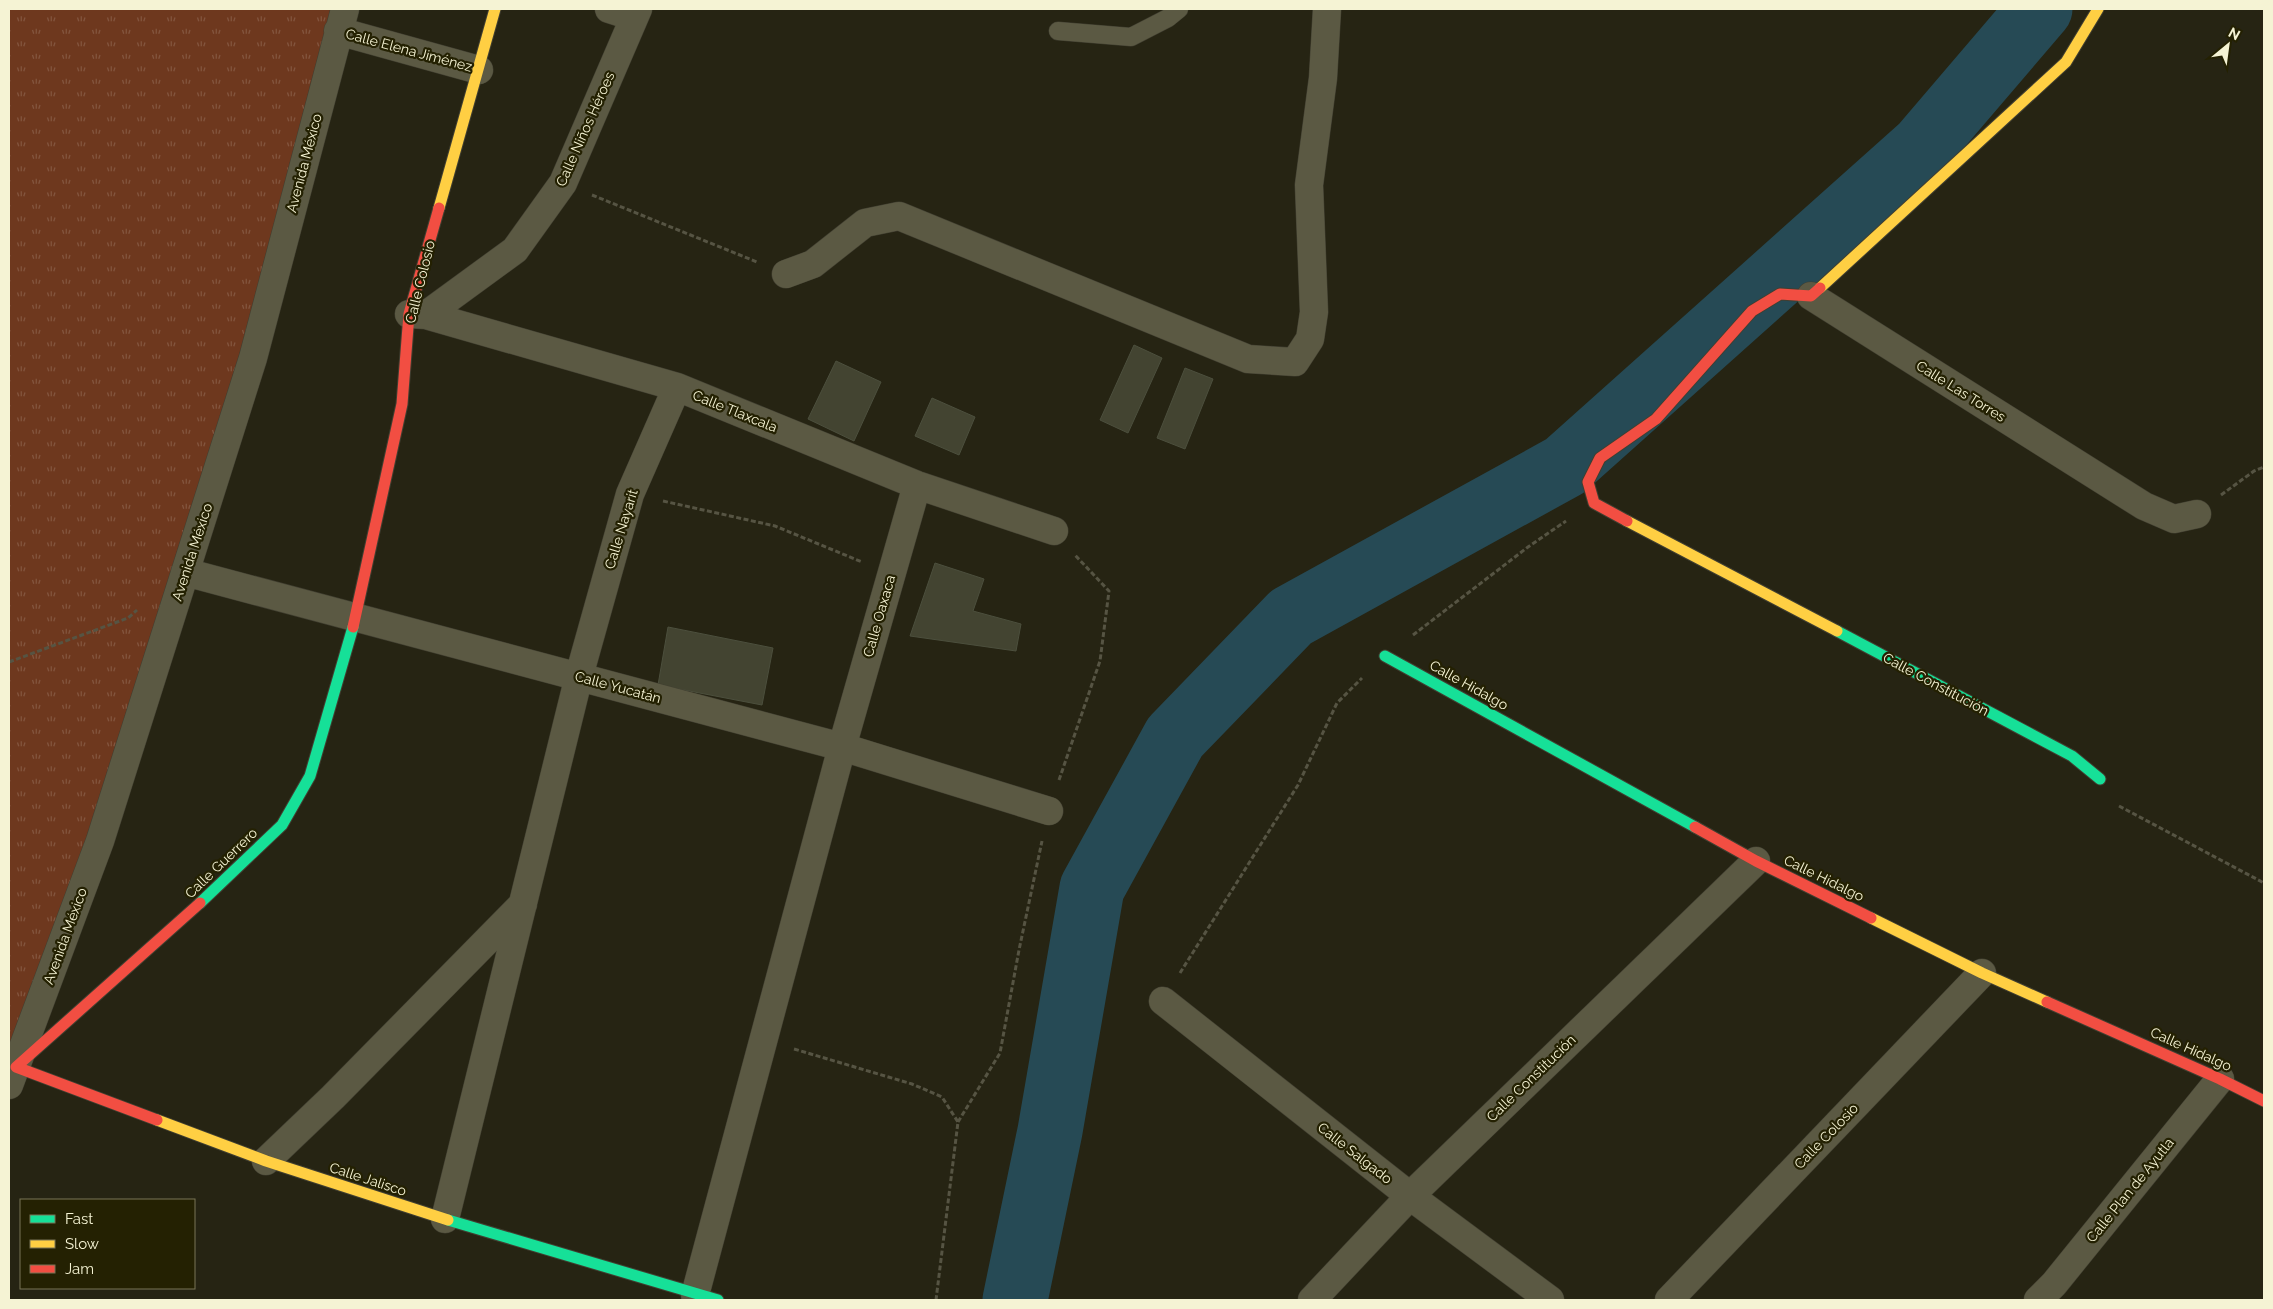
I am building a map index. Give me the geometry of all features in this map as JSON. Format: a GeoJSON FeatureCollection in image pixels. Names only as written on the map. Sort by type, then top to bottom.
{"type":"FeatureCollection","features":[{"type":"Feature","properties":{"kind":"street","name":"Calle Colosio"},"geometry":{"type":"LineString","coordinates":[[355,619],[402,404],[418,314],[495,9]]}},
{"type":"Feature","properties":{"kind":"street"},"geometry":{"type":"LineString","coordinates":[[786,274],[813,264],[865,223],[899,216],[1248,359],[1295,362],[1310,339],[1314,312],[1309,185],[1323,78],[1327,9]]}},
{"type":"Feature","properties":{"kind":"street"},"geometry":{"type":"LineString","coordinates":[[1594,503],[1588,482],[1600,458],[1656,420],[1752,310],[1780,294],[1810,296],[2066,62],[2098,9]]}},
{"type":"Feature","properties":{"kind":"street","name":"Calle Niños Héroes"},"geometry":{"type":"LineString","coordinates":[[418,314],[515,250],[563,183],[627,11]]}},
{"type":"Feature","properties":{"kind":"street","name":"Calle Elena Jiménez"},"geometry":{"type":"LineString","coordinates":[[341,20],[479,70]]}},
{"type":"Feature","properties":{"kind":"street","name":"Avenida México"},"geometry":{"type":"LineString","coordinates":[[12,1076],[100,841],[253,358],[341,20]]}},
{"type":"Feature","properties":{"kind":"street","name":"Calle Las Torres"},"geometry":{"type":"LineString","coordinates":[[1810,296],[2144,506],[2174,519],[2196,514]]}},
{"type":"Feature","properties":{"kind":"street","name":"Calle Tlaxcala"},"geometry":{"type":"LineString","coordinates":[[418,314],[677,387],[917,485],[1054,532]]}},
{"type":"Feature","properties":{"kind":"street","name":"Calle Nayarit"},"geometry":{"type":"LineString","coordinates":[[445,1219],[475,1092],[525,902],[579,676],[630,494],[677,387]]}},
{"type":"Feature","properties":{"kind":"street","name":"Calle Oaxaca"},"geometry":{"type":"LineString","coordinates":[[706,1297],[765,1040],[842,747],[917,485]]}},
{"type":"Feature","properties":{"kind":"street","name":"Calle Constitución"},"geometry":{"type":"LineString","coordinates":[[1594,503],[2072,756],[2100,779]]}},
{"type":"Feature","properties":{"kind":"street","name":"Calle Yucatán"},"geometry":{"type":"LineString","coordinates":[[185,572],[355,619],[579,676],[842,747],[1049,811]]}},
{"type":"Feature","properties":{"kind":"street","name":"Calle Guerrero"},"geometry":{"type":"LineString","coordinates":[[12,1076],[205,900],[282,825],[310,776],[355,619]]}},
{"type":"Feature","properties":{"kind":"street","name":"Calle Hidalgo"},"geometry":{"type":"LineString","coordinates":[[1385,656],[1756,862],[1982,973],[2220,1079],[2264,1101]]}},
{"type":"Feature","properties":{"kind":"street","name":"Calle Constitución"},"geometry":{"type":"LineString","coordinates":[[1312,1300],[1410,1196],[1756,862]]}},
{"type":"Feature","properties":{"kind":"street"},"geometry":{"type":"LineString","coordinates":[[266,1161],[333,1097],[525,902]]}},
{"type":"Feature","properties":{"kind":"street","name":"Calle Colosio"},"geometry":{"type":"LineString","coordinates":[[1669,1300],[1982,973]]}},
{"type":"Feature","properties":{"kind":"street","name":"Calle Salgado"},"geometry":{"type":"LineString","coordinates":[[1163,1001],[1410,1196],[1550,1300]]}},
{"type":"Feature","properties":{"kind":"street","name":"Calle Jalisco"},"geometry":{"type":"LineString","coordinates":[[12,1076],[445,1219],[706,1297]]}},
{"type":"Feature","properties":{"kind":"street","name":"Calle Plan de Ayutla"},"geometry":{"type":"LineString","coordinates":[[2038,1300],[2054,1284],[2220,1079]]}},
{"type":"Feature","properties":{"kind":"lane"},"geometry":{"type":"LineString","coordinates":[[1058,31],[1131,37],[1168,18],[1179,9]]}},
{"type":"Feature","properties":{"kind":"path"},"geometry":{"type":"LineString","coordinates":[[563,183],[786,274]]}},
{"type":"Feature","properties":{"kind":"path"},"geometry":{"type":"LineString","coordinates":[[2196,514],[2254,471],[2264,467]]}},
{"type":"Feature","properties":{"kind":"path"},"geometry":{"type":"LineString","coordinates":[[630,494],[775,526],[891,575]]}},
{"type":"Feature","properties":{"kind":"path"},"geometry":{"type":"LineString","coordinates":[[1163,1001],[1298,785],[1337,703],[1385,656],[1528,546],[1594,503]]}},
{"type":"Feature","properties":{"kind":"path"},"geometry":{"type":"LineString","coordinates":[[9,662],[128,618],[142,606]]}},
{"type":"Feature","properties":{"kind":"path"},"geometry":{"type":"LineString","coordinates":[[2100,779],[2120,808],[2264,883]]}},
{"type":"Feature","properties":{"kind":"path"},"geometry":{"type":"LineString","coordinates":[[765,1040],[912,1084],[942,1097],[958,1122],[936,1300]]}},
{"type":"Feature","properties":{"kind":"green space"},"geometry":{"type":"Polygon","coordinates":[[[9,9],[345,9],[253,358],[9,1085],[9,9]]]}},
{"type":"Feature","properties":{"kind":"building"},"geometry":{"type":"Polygon","coordinates":[[[1134,345],[1162,358],[1128,433],[1100,420],[1134,345]]]}},
{"type":"Feature","properties":{"kind":"building"},"geometry":{"type":"Polygon","coordinates":[[[836,361],[881,382],[854,441],[808,419],[836,361]]]}},
{"type":"Feature","properties":{"kind":"building"},"geometry":{"type":"Polygon","coordinates":[[[1185,368],[1213,379],[1185,449],[1157,438],[1185,368]]]}},
{"type":"Feature","properties":{"kind":"building"},"geometry":{"type":"Polygon","coordinates":[[[932,398],[975,417],[959,455],[915,436],[932,398]]]}},
{"type":"Feature","properties":{"kind":"building"},"geometry":{"type":"Polygon","coordinates":[[[935,563],[984,579],[973,611],[1021,624],[1016,651],[910,636],[935,563]]]}},
{"type":"Feature","properties":{"kind":"building"},"geometry":{"type":"Polygon","coordinates":[[[668,627],[773,648],[762,705],[658,685],[668,627]]]}},
{"type":"Feature","properties":{"kind":"waterway"},"geometry":{"type":"LineString","coordinates":[[1015,1300],[1050,1131],[1092,888],[1175,737],[1291,617],[1565,466],[1922,147],[2040,9]]}},
{"type":"Feature","properties":{"kind":"traffic: fast"},"geometry":{"type":"LineString","coordinates":[[200,903],[282,825],[310,776],[353,627]]}},
{"type":"Feature","properties":{"kind":"traffic: fast"},"geometry":{"type":"LineString","coordinates":[[1837,631],[2072,756],[2100,779]]}},
{"type":"Feature","properties":{"kind":"traffic: fast"},"geometry":{"type":"LineString","coordinates":[[1385,656],[1695,827]]}},
{"type":"Feature","properties":{"kind":"traffic: fast"},"geometry":{"type":"LineString","coordinates":[[448,1220],[718,1300]]}},
{"type":"Feature","properties":{"kind":"traffic: slow"},"geometry":{"type":"LineString","coordinates":[[439,208],[495,9]]}},
{"type":"Feature","properties":{"kind":"traffic: slow"},"geometry":{"type":"LineString","coordinates":[[1820,288],[2066,62],[2098,9]]}},
{"type":"Feature","properties":{"kind":"traffic: slow"},"geometry":{"type":"LineString","coordinates":[[1627,521],[1837,631]]}},
{"type":"Feature","properties":{"kind":"traffic: slow"},"geometry":{"type":"LineString","coordinates":[[1871,918],[1982,973],[2047,1002]]}},
{"type":"Feature","properties":{"kind":"traffic: slow"},"geometry":{"type":"LineString","coordinates":[[157,1120],[266,1161],[448,1220]]}},
{"type":"Feature","properties":{"kind":"traffic: jam"},"geometry":{"type":"LineString","coordinates":[[353,627],[402,404],[409,314],[439,208]]}},
{"type":"Feature","properties":{"kind":"traffic: jam"},"geometry":{"type":"LineString","coordinates":[[1627,521],[1594,503],[1588,482],[1600,458],[1656,419],[1752,311],[1780,294],[1811,296],[1820,288]]}},
{"type":"Feature","properties":{"kind":"traffic: jam"},"geometry":{"type":"LineString","coordinates":[[1695,827],[1756,861],[1871,918]]}},
{"type":"Feature","properties":{"kind":"traffic: jam"},"geometry":{"type":"LineString","coordinates":[[157,1120],[16,1067],[200,903]]}},
{"type":"Feature","properties":{"kind":"traffic: jam"},"geometry":{"type":"LineString","coordinates":[[2047,1002],[2220,1079],[2264,1101]]}}]}
